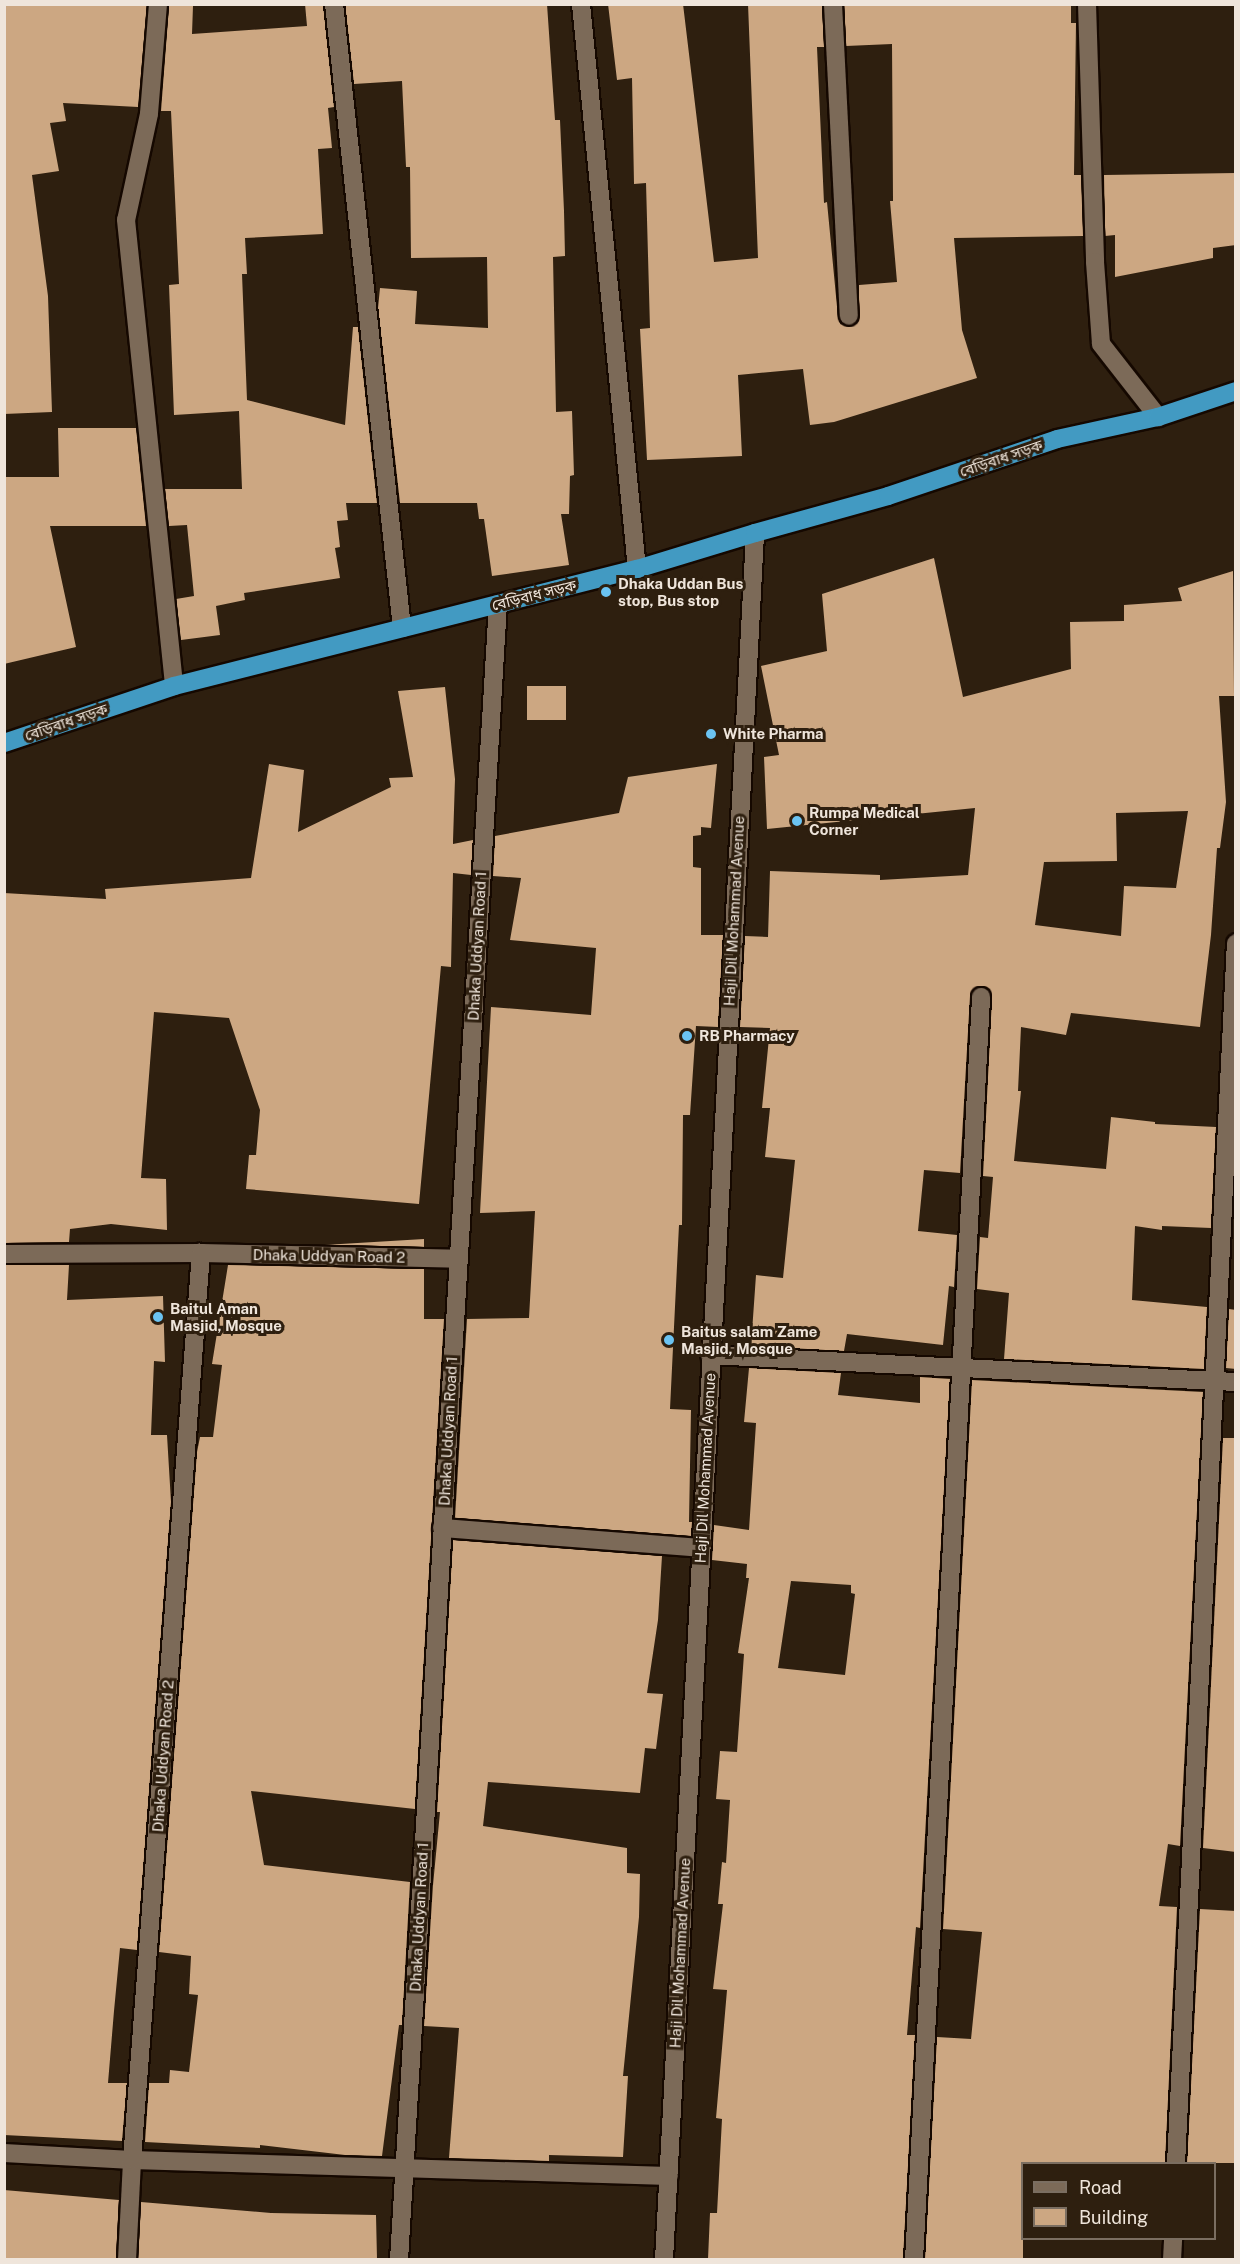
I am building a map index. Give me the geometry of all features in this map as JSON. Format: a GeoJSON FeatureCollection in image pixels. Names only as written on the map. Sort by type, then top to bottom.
{"type":"FeatureCollection","features":[{"type":"Feature","properties":{"kind":"highway","name":"বেড়িবাধ সড়ক"},"geometry":{"type":"LineString","coordinates":[[4,743],[174,686],[637,569],[888,496],[1057,439],[1158,417],[1236,391]]}},
{"type":"Feature","properties":{"kind":"street"},"geometry":{"type":"LineString","coordinates":[[158,4],[149,114],[126,220],[174,686]]}},
{"type":"Feature","properties":{"kind":"street"},"geometry":{"type":"LineString","coordinates":[[334,4],[402,628]]}},
{"type":"Feature","properties":{"kind":"street"},"geometry":{"type":"LineString","coordinates":[[581,4],[637,569]]}},
{"type":"Feature","properties":{"kind":"street"},"geometry":{"type":"LineString","coordinates":[[833,4],[849,316]]}},
{"type":"Feature","properties":{"kind":"street"},"geometry":{"type":"LineString","coordinates":[[1087,4],[1095,262],[1101,344],[1158,417]]}},
{"type":"Feature","properties":{"kind":"street","name":"Haji Dil Mohammad Avenue"},"geometry":{"type":"LineString","coordinates":[[664,2259],[755,533]]}},
{"type":"Feature","properties":{"kind":"street","name":"Dhaka Uddyan Road 1"},"geometry":{"type":"LineString","coordinates":[[399,2259],[498,603]]}},
{"type":"Feature","properties":{"kind":"street"},"geometry":{"type":"LineString","coordinates":[[1176,2162],[1236,943]]}},
{"type":"Feature","properties":{"kind":"street"},"geometry":{"type":"LineString","coordinates":[[914,2259],[981,997]]}},
{"type":"Feature","properties":{"kind":"street","name":"Dhaka Uddyan Road 2"},"geometry":{"type":"LineString","coordinates":[[127,2259],[132,2160],[201,1253]]}},
{"type":"Feature","properties":{"kind":"street","name":"Dhaka Uddyan Road 2"},"geometry":{"type":"LineString","coordinates":[[4,1254],[201,1253],[458,1259]]}},
{"type":"Feature","properties":{"kind":"street"},"geometry":{"type":"LineString","coordinates":[[710,1355],[1213,1378],[1236,1382]]}},
{"type":"Feature","properties":{"kind":"street"},"geometry":{"type":"LineString","coordinates":[[442,1528],[701,1548]]}},
{"type":"Feature","properties":{"kind":"street"},"geometry":{"type":"LineString","coordinates":[[4,2153],[132,2160],[669,2176]]}},
{"type":"Feature","properties":{"kind":"street"},"geometry":{"type":"LineString","coordinates":[[1172,2259],[1173,2240]]}},
{"type":"Feature","properties":{"kind":"building"},"geometry":{"type":"Polygon","coordinates":[[[4,4],[147,5],[138,107],[63,103],[66,121],[50,123],[59,171],[32,175],[48,296],[52,412],[4,414],[4,4]]]}},
{"type":"Feature","properties":{"kind":"building"},"geometry":{"type":"Polygon","coordinates":[[[305,4],[323,4],[334,107],[328,108],[332,148],[318,149],[323,234],[245,238],[247,274],[242,274],[247,400],[345,425],[353,327],[358,327],[377,503],[346,503],[348,520],[337,521],[340,547],[335,548],[340,578],[244,593],[245,600],[216,606],[220,635],[181,640],[176,599],[194,596],[187,525],[169,526],[165,489],[242,489],[239,411],[174,415],[169,285],[179,284],[171,111],[161,111],[169,6],[193,6],[192,34],[307,26],[305,4]]]}},
{"type":"Feature","properties":{"kind":"building"},"geometry":{"type":"Polygon","coordinates":[[[345,4],[547,4],[555,120],[560,120],[565,256],[553,257],[556,412],[572,411],[574,475],[570,476],[569,514],[561,514],[569,565],[492,576],[484,519],[479,519],[477,503],[400,503],[378,308],[380,288],[417,291],[415,324],[488,328],[487,257],[411,258],[410,167],[406,167],[402,81],[354,84],[345,4]]]}},
{"type":"Feature","properties":{"kind":"building"},"geometry":{"type":"Polygon","coordinates":[[[608,4],[683,4],[714,262],[758,258],[748,4],[822,4],[824,47],[817,47],[824,203],[827,202],[838,317],[840,323],[849,327],[859,321],[859,285],[897,282],[890,201],[893,201],[892,44],[846,46],[844,4],[1071,4],[1071,23],[1076,23],[1074,175],[1081,175],[1083,236],[954,238],[962,330],[977,378],[834,422],[810,425],[803,369],[738,375],[742,456],[647,460],[640,329],[650,328],[646,183],[634,184],[632,78],[617,80],[608,4]]]}},
{"type":"Feature","properties":{"kind":"building"},"geometry":{"type":"Polygon","coordinates":[[[1236,173],[1236,245],[1213,248],[1213,258],[1115,277],[1115,235],[1105,236],[1104,175],[1236,173]]]}},
{"type":"Feature","properties":{"kind":"building"},"geometry":{"type":"Polygon","coordinates":[[[58,428],[136,428],[146,526],[50,526],[76,647],[4,664],[4,477],[59,477],[58,428]]]}},
{"type":"Feature","properties":{"kind":"building"},"geometry":{"type":"Polygon","coordinates":[[[934,558],[963,697],[1071,669],[1070,622],[1124,621],[1124,605],[1182,601],[1178,588],[1233,571],[1234,696],[1219,696],[1226,802],[1220,848],[1217,848],[1211,935],[1200,1027],[1071,1013],[1066,1035],[1021,1027],[1018,1091],[1021,1091],[1014,1161],[1106,1169],[1111,1117],[1155,1122],[1155,1124],[1216,1127],[1211,1228],[1162,1226],[1162,1230],[1135,1226],[1132,1300],[1207,1307],[1204,1369],[1004,1359],[1009,1293],[977,1289],[980,1237],[988,1238],[993,1177],[983,1176],[992,998],[988,988],[981,986],[972,990],[970,996],[960,1173],[924,1170],[918,1231],[957,1235],[954,1287],[949,1286],[943,1345],[847,1334],[844,1351],[751,1346],[756,1275],[783,1278],[795,1160],[765,1157],[770,1108],[762,1108],[770,1028],[740,1027],[745,936],[768,937],[770,871],[880,875],[880,880],[968,875],[975,808],[767,829],[764,757],[779,755],[761,666],[827,651],[822,594],[934,558]],[[1188,811],[1116,813],[1117,861],[1044,862],[1035,925],[1121,936],[1124,886],[1176,888],[1188,811]]]}},
{"type":"Feature","properties":{"kind":"building"},"geometry":{"type":"Polygon","coordinates":[[[527,686],[566,686],[566,720],[527,720],[527,686]]]}},
{"type":"Feature","properties":{"kind":"building"},"geometry":{"type":"Polygon","coordinates":[[[445,687],[455,779],[453,844],[473,840],[471,875],[453,873],[451,967],[441,966],[419,1204],[246,1189],[249,1155],[256,1155],[260,1110],[229,1018],[154,1012],[141,1178],[166,1179],[167,1230],[111,1224],[70,1229],[69,1242],[4,1243],[4,893],[106,899],[105,889],[251,878],[269,764],[304,770],[298,832],[391,787],[389,778],[413,777],[398,691],[445,687]]]}},
{"type":"Feature","properties":{"kind":"building"},"geometry":{"type":"Polygon","coordinates":[[[717,764],[711,828],[701,827],[701,835],[693,836],[693,867],[701,868],[701,935],[723,935],[718,1027],[696,1026],[690,1115],[683,1115],[682,1225],[679,1225],[670,1409],[691,1410],[689,1522],[692,1522],[691,1536],[455,1518],[467,1319],[529,1318],[535,1211],[480,1213],[491,1007],[591,1015],[596,948],[510,940],[521,878],[493,876],[495,836],[619,813],[628,777],[717,764]]]}},
{"type":"Feature","properties":{"kind":"building"},"geometry":{"type":"Polygon","coordinates":[[[424,1239],[424,1247],[324,1245],[424,1239]]]}},
{"type":"Feature","properties":{"kind":"building"},"geometry":{"type":"Polygon","coordinates":[[[4,1265],[69,1265],[67,1300],[163,1296],[165,1362],[154,1361],[151,1435],[167,1435],[171,1502],[137,1950],[120,1948],[108,2083],[127,2083],[122,2141],[4,2135],[4,1265]]]}},
{"type":"Feature","properties":{"kind":"building"},"geometry":{"type":"Polygon","coordinates":[[[228,1265],[424,1269],[424,1319],[444,1319],[415,1809],[251,1791],[264,1865],[410,1882],[402,2025],[399,2025],[382,2156],[345,2155],[260,2145],[260,2148],[145,2142],[149,2083],[169,2083],[170,2070],[189,2072],[198,1995],[189,1994],[191,1956],[159,1952],[197,1452],[200,1437],[213,1437],[222,1365],[212,1364],[228,1265]]]}},
{"type":"Feature","properties":{"kind":"building"},"geometry":{"type":"Polygon","coordinates":[[[1229,1309],[1236,1310],[1236,1369],[1226,1368],[1229,1309]]]}},
{"type":"Feature","properties":{"kind":"building"},"geometry":{"type":"Polygon","coordinates":[[[749,1368],[841,1373],[838,1395],[920,1403],[920,1377],[950,1379],[920,1928],[916,1927],[907,2035],[915,2035],[903,2259],[708,2259],[710,2213],[717,2213],[722,2119],[716,2118],[727,1990],[713,1989],[723,1904],[718,1904],[722,1862],[726,1863],[730,1800],[716,1799],[720,1751],[737,1752],[744,1654],[738,1653],[749,1578],[746,1578],[747,1564],[712,1560],[714,1525],[749,1530],[756,1423],[744,1422],[749,1368]],[[791,1581],[778,1668],[845,1675],[855,1594],[851,1593],[851,1585],[791,1581]]]}},
{"type":"Feature","properties":{"kind":"building"},"geometry":{"type":"Polygon","coordinates":[[[972,1380],[1203,1392],[1180,1846],[1168,1844],[1159,1906],[1177,1907],[1165,2162],[1021,2162],[1023,2259],[925,2259],[937,2037],[971,2039],[982,1932],[943,1929],[972,1380]]]}},
{"type":"Feature","properties":{"kind":"building"},"geometry":{"type":"Polygon","coordinates":[[[1223,1438],[1236,1438],[1236,1852],[1203,1848],[1223,1438]]]}},
{"type":"Feature","properties":{"kind":"building"},"geometry":{"type":"Polygon","coordinates":[[[453,1540],[662,1556],[658,1620],[647,1693],[663,1694],[656,1749],[645,1748],[640,1793],[488,1782],[483,1826],[627,1848],[627,1873],[640,1874],[639,1917],[623,2076],[628,2076],[623,2157],[549,2155],[549,2161],[449,2158],[459,2028],[424,2026],[440,1812],[437,1812],[453,1540]]]}},
{"type":"Feature","properties":{"kind":"building"},"geometry":{"type":"Polygon","coordinates":[[[1200,1909],[1236,1911],[1236,2163],[1187,2162],[1200,1909]]]}},
{"type":"Feature","properties":{"kind":"building"},"geometry":{"type":"Polygon","coordinates":[[[4,2190],[119,2200],[116,2259],[4,2259],[4,2190]]]}},
{"type":"Feature","properties":{"kind":"building"},"geometry":{"type":"Polygon","coordinates":[[[141,2202],[271,2213],[376,2215],[377,2259],[138,2259],[141,2202]]]}},
{"type":"Feature","properties":{"kind":"place","name":"Dhaka Uddan Bus stop, Bus stop"},"geometry":{"type":"Point","coordinates":[606,592]}},
{"type":"Feature","properties":{"kind":"place","name":"White Pharma"},"geometry":{"type":"Point","coordinates":[711,734]}},
{"type":"Feature","properties":{"kind":"place","name":"Rumpa Medical Corner"},"geometry":{"type":"Point","coordinates":[797,821]}},
{"type":"Feature","properties":{"kind":"place","name":"RB Pharmacy"},"geometry":{"type":"Point","coordinates":[687,1036]}},
{"type":"Feature","properties":{"kind":"place","name":"Baitul Aman Masjid, Mosque"},"geometry":{"type":"Point","coordinates":[158,1317]}},
{"type":"Feature","properties":{"kind":"place","name":"Baitus salam Zame Masjid, Mosque"},"geometry":{"type":"Point","coordinates":[669,1340]}}]}
